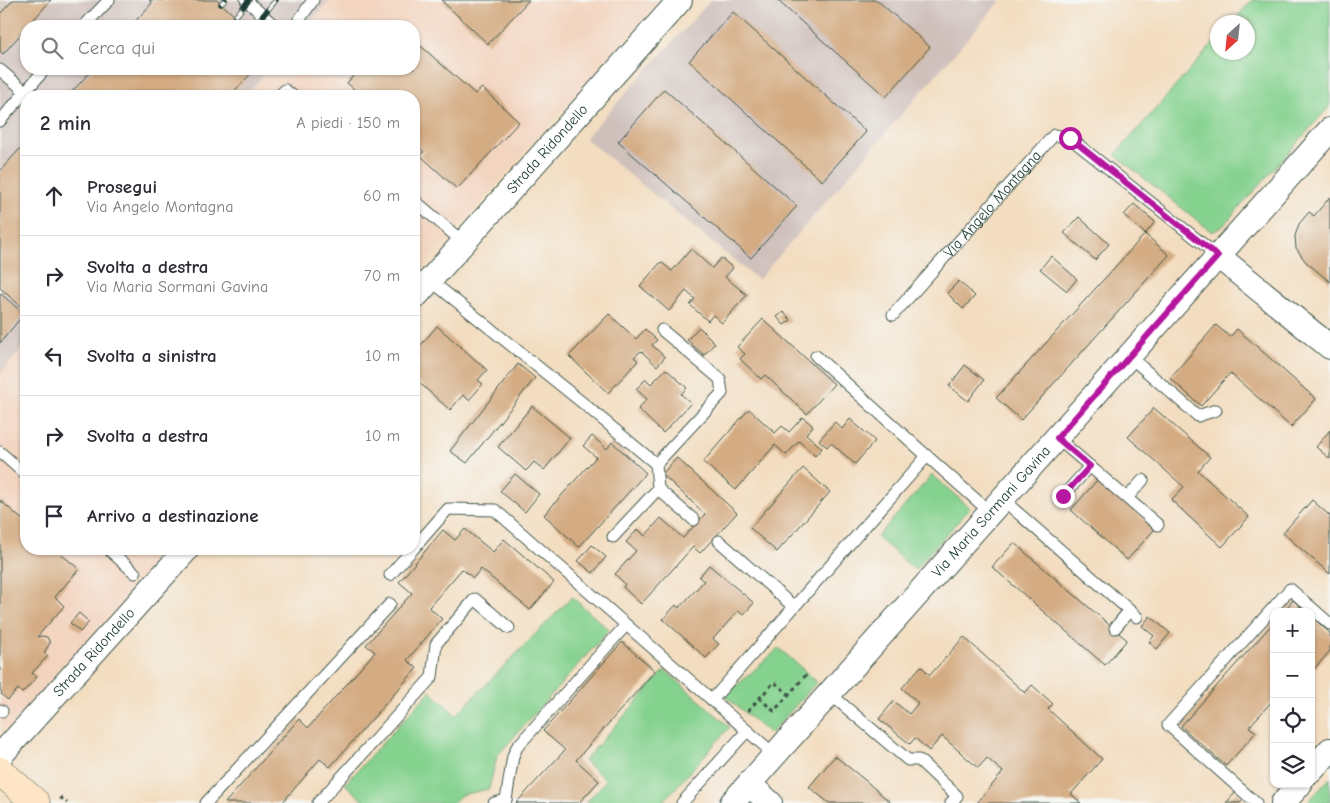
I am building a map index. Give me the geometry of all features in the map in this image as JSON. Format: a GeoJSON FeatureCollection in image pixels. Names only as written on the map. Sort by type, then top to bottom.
{"type":"FeatureCollection","features":[{"type":"Feature","properties":{"kind":"main road"},"geometry":{"type":"LineString","coordinates":[[1,769],[36,803]]}},
{"type":"Feature","properties":{"kind":"street","name":"Strada Ridondello"},"geometry":{"type":"LineString","coordinates":[[420,291],[680,0]]}},
{"type":"Feature","properties":{"kind":"street","name":"Via Maria Sormani Gavina"},"geometry":{"type":"LineString","coordinates":[[732,803],[1330,130]]}},
{"type":"Feature","properties":{"kind":"street"},"geometry":{"type":"LineString","coordinates":[[1218,256],[1330,347]]}},
{"type":"Feature","properties":{"kind":"street","name":"Strada Ridondello"},"geometry":{"type":"LineString","coordinates":[[1,769],[182,555]]}},
{"type":"Feature","properties":{"kind":"street"},"geometry":{"type":"LineString","coordinates":[[1315,767],[1330,750]]}},
{"type":"Feature","properties":{"kind":"street"},"geometry":{"type":"LineString","coordinates":[[749,784],[770,803]]}},
{"type":"Feature","properties":{"kind":"street"},"geometry":{"type":"LineString","coordinates":[[1283,803],[1296,788]]}},
{"type":"Feature","properties":{"kind":"lane"},"geometry":{"type":"LineString","coordinates":[[90,20],[109,0]]}},
{"type":"Feature","properties":{"kind":"lane"},"geometry":{"type":"LineString","coordinates":[[246,0],[268,20]]}},
{"type":"Feature","properties":{"kind":"lane"},"geometry":{"type":"LineString","coordinates":[[299,20],[313,0]]}},
{"type":"Feature","properties":{"kind":"lane"},"geometry":{"type":"LineString","coordinates":[[0,70],[23,90]]}},
{"type":"Feature","properties":{"kind":"lane"},"geometry":{"type":"LineString","coordinates":[[25,90],[39,75]]}},
{"type":"Feature","properties":{"kind":"lane"},"geometry":{"type":"LineString","coordinates":[[0,121],[20,96]]}},
{"type":"Feature","properties":{"kind":"lane","name":"Via Angelo Montagna"},"geometry":{"type":"LineString","coordinates":[[893,315],[1054,135],[1070,138],[1218,256]]}},
{"type":"Feature","properties":{"kind":"lane"},"geometry":{"type":"LineString","coordinates":[[420,205],[464,243]]}},
{"type":"Feature","properties":{"kind":"lane"},"geometry":{"type":"LineString","coordinates":[[430,280],[656,464],[658,489],[694,520]]}},
{"type":"Feature","properties":{"kind":"lane"},"geometry":{"type":"LineString","coordinates":[[656,464],[722,393],[720,379],[662,330]]}},
{"type":"Feature","properties":{"kind":"lane"},"geometry":{"type":"LineString","coordinates":[[816,356],[927,456],[996,506],[1133,614],[1115,628]]}},
{"type":"Feature","properties":{"kind":"lane"},"geometry":{"type":"LineString","coordinates":[[1129,356],[1198,416],[1216,410]]}},
{"type":"Feature","properties":{"kind":"lane"},"geometry":{"type":"LineString","coordinates":[[1057,438],[1158,525]]}},
{"type":"Feature","properties":{"kind":"lane"},"geometry":{"type":"LineString","coordinates":[[0,452],[20,470]]}},
{"type":"Feature","properties":{"kind":"lane"},"geometry":{"type":"LineString","coordinates":[[712,700],[927,456]]}},
{"type":"Feature","properties":{"kind":"lane"},"geometry":{"type":"LineString","coordinates":[[1063,496],[1090,466]]}},
{"type":"Feature","properties":{"kind":"lane"},"geometry":{"type":"LineString","coordinates":[[1127,498],[1143,480]]}},
{"type":"Feature","properties":{"kind":"lane"},"geometry":{"type":"LineString","coordinates":[[613,537],[658,489]]}},
{"type":"Feature","properties":{"kind":"lane"},"geometry":{"type":"LineString","coordinates":[[420,540],[448,509],[495,510],[775,755]]}},
{"type":"Feature","properties":{"kind":"lane"},"geometry":{"type":"LineString","coordinates":[[719,541],[794,606]]}},
{"type":"Feature","properties":{"kind":"lane"},"geometry":{"type":"LineString","coordinates":[[115,555],[135,573]]}},
{"type":"Feature","properties":{"kind":"lane"},"geometry":{"type":"LineString","coordinates":[[390,575],[407,555]]}},
{"type":"Feature","properties":{"kind":"lane"},"geometry":{"type":"LineString","coordinates":[[1256,803],[1168,725],[1290,589],[1330,624]]}},
{"type":"Feature","properties":{"kind":"lane"},"geometry":{"type":"LineString","coordinates":[[318,803],[432,676],[436,644],[475,599],[509,628]]}},
{"type":"Feature","properties":{"kind":"lane"},"geometry":{"type":"LineString","coordinates":[[206,803],[390,604]]}},
{"type":"Feature","properties":{"kind":"lane"},"geometry":{"type":"LineString","coordinates":[[494,803],[506,800],[513,756],[517,747],[626,625]]}},
{"type":"Feature","properties":{"kind":"lane"},"geometry":{"type":"LineString","coordinates":[[829,693],[908,760],[919,760],[957,796],[951,803]]}},
{"type":"Feature","properties":{"kind":"lane"},"geometry":{"type":"LineString","coordinates":[[682,803],[747,731]]}},
{"type":"Feature","properties":{"kind":"path"},"geometry":{"type":"LineString","coordinates":[[759,698],[774,711],[807,674]]}},
{"type":"Feature","properties":{"kind":"path"},"geometry":{"type":"LineString","coordinates":[[738,722],[774,682],[789,694]]}},
{"type":"Feature","properties":{"kind":"shaded area"},"geometry":{"type":"Polygon","coordinates":[[[0,0],[330,0],[312,20],[20,20],[20,75],[264,75],[250,90],[20,90],[20,351],[0,374],[0,0]]]}},
{"type":"Feature","properties":{"kind":"shaded area"},"geometry":{"type":"Polygon","coordinates":[[[330,0],[661,0],[420,270],[420,90],[250,90],[264,75],[420,75],[420,20],[312,20],[330,0]]]}},
{"type":"Feature","properties":{"kind":"shaded area"},"geometry":{"type":"Polygon","coordinates":[[[711,0],[1001,0],[758,280],[585,138],[711,0]]]}},
{"type":"Feature","properties":{"kind":"shaded area"},"geometry":{"type":"Polygon","coordinates":[[[20,351],[20,555],[166,555],[8,730],[0,723],[0,374],[20,351]]]}},
{"type":"Feature","properties":{"kind":"green space"},"geometry":{"type":"Polygon","coordinates":[[[1252,0],[1330,0],[1330,106],[1222,227],[1212,232],[1115,155],[1210,47],[1210,60],[1255,60],[1255,15],[1238,15],[1252,0]]]}},
{"type":"Feature","properties":{"kind":"green space"},"geometry":{"type":"Polygon","coordinates":[[[932,475],[970,508],[915,570],[877,537],[932,475]]]}},
{"type":"Feature","properties":{"kind":"green space"},"geometry":{"type":"Polygon","coordinates":[[[572,597],[609,630],[497,756],[489,789],[461,795],[453,803],[366,803],[345,784],[430,691],[456,715],[572,597]]]}},
{"type":"Feature","properties":{"kind":"green space"},"geometry":{"type":"Polygon","coordinates":[[[779,648],[817,682],[770,734],[725,696],[779,648]]]}},
{"type":"Feature","properties":{"kind":"green space"},"geometry":{"type":"Polygon","coordinates":[[[665,670],[730,727],[662,803],[586,803],[606,780],[584,761],[665,670]]]}},
{"type":"Feature","properties":{"kind":"green space"},"geometry":{"type":"Polygon","coordinates":[[[1330,778],[1330,803],[1307,803],[1330,778]]]}},
{"type":"Feature","properties":{"kind":"building"},"geometry":{"type":"Polygon","coordinates":[[[13,0],[51,0],[33,20],[20,20],[20,35],[3,54],[0,51],[0,14],[13,0]]]}},
{"type":"Feature","properties":{"kind":"building"},"geometry":{"type":"Polygon","coordinates":[[[149,0],[217,0],[239,20],[136,20],[152,3],[149,0]]]}},
{"type":"Feature","properties":{"kind":"building"},"geometry":{"type":"Polygon","coordinates":[[[443,0],[529,0],[488,44],[443,0]]]}},
{"type":"Feature","properties":{"kind":"building"},"geometry":{"type":"Polygon","coordinates":[[[777,0],[877,0],[930,47],[886,97],[777,0]]]}},
{"type":"Feature","properties":{"kind":"building"},"geometry":{"type":"Polygon","coordinates":[[[733,12],[866,132],[822,181],[689,61],[733,12]]]}},
{"type":"Feature","properties":{"kind":"building"},"geometry":{"type":"Polygon","coordinates":[[[420,45],[475,94],[482,88],[519,122],[457,189],[420,155],[424,152],[420,148],[420,90],[355,90],[347,83],[354,75],[420,75],[420,45]]]}},
{"type":"Feature","properties":{"kind":"building"},"geometry":{"type":"Polygon","coordinates":[[[87,75],[249,75],[236,90],[74,90],[87,75]]]}},
{"type":"Feature","properties":{"kind":"building"},"geometry":{"type":"Polygon","coordinates":[[[664,89],[797,206],[751,258],[618,142],[664,89]]]}},
{"type":"Feature","properties":{"kind":"building"},"geometry":{"type":"Polygon","coordinates":[[[20,149],[20,306],[0,288],[0,171],[20,149]]]}},
{"type":"Feature","properties":{"kind":"building"},"geometry":{"type":"Polygon","coordinates":[[[1330,197],[1330,282],[1305,261],[1296,248],[1295,236],[1299,224],[1309,212],[1314,216],[1330,197]]]}},
{"type":"Feature","properties":{"kind":"building"},"geometry":{"type":"Polygon","coordinates":[[[1134,204],[1155,222],[1145,234],[1124,215],[1134,204]]]}},
{"type":"Feature","properties":{"kind":"building"},"geometry":{"type":"Polygon","coordinates":[[[1079,217],[1109,244],[1095,260],[1064,233],[1079,217]]]}},
{"type":"Feature","properties":{"kind":"building"},"geometry":{"type":"Polygon","coordinates":[[[1145,234],[1169,255],[1021,420],[996,398],[1145,234]]]}},
{"type":"Feature","properties":{"kind":"building"},"geometry":{"type":"Polygon","coordinates":[[[691,249],[712,268],[721,258],[733,268],[725,277],[747,295],[722,323],[713,315],[708,321],[690,305],[695,299],[686,291],[669,311],[640,286],[661,262],[672,271],[691,249]]]}},
{"type":"Feature","properties":{"kind":"building"},"geometry":{"type":"Polygon","coordinates":[[[1051,256],[1077,279],[1067,291],[1040,269],[1051,256]]]}},
{"type":"Feature","properties":{"kind":"building"},"geometry":{"type":"Polygon","coordinates":[[[959,281],[975,296],[963,309],[947,293],[959,281]]]}},
{"type":"Feature","properties":{"kind":"building"},"geometry":{"type":"Polygon","coordinates":[[[0,293],[20,310],[20,319],[0,343],[0,293]]]}},
{"type":"Feature","properties":{"kind":"building"},"geometry":{"type":"Polygon","coordinates":[[[783,312],[791,320],[784,325],[777,317],[783,312]]]}},
{"type":"Feature","properties":{"kind":"building"},"geometry":{"type":"Polygon","coordinates":[[[609,314],[636,339],[645,329],[657,340],[652,345],[665,357],[657,366],[641,351],[634,357],[638,361],[608,393],[569,356],[609,314]]]}},
{"type":"Feature","properties":{"kind":"building"},"geometry":{"type":"Polygon","coordinates":[[[763,319],[834,384],[807,414],[765,375],[761,379],[740,359],[745,354],[737,347],[763,319]]]}},
{"type":"Feature","properties":{"kind":"building"},"geometry":{"type":"Polygon","coordinates":[[[1216,325],[1230,337],[1237,329],[1316,399],[1291,427],[1230,373],[1201,406],[1170,378],[1216,325]]]}},
{"type":"Feature","properties":{"kind":"building"},"geometry":{"type":"Polygon","coordinates":[[[437,326],[487,370],[478,380],[483,384],[469,400],[463,395],[450,410],[420,383],[420,346],[437,326]]]}},
{"type":"Feature","properties":{"kind":"building"},"geometry":{"type":"Polygon","coordinates":[[[699,327],[715,343],[704,355],[687,340],[699,327]]]}},
{"type":"Feature","properties":{"kind":"building"},"geometry":{"type":"Polygon","coordinates":[[[518,364],[535,378],[467,463],[450,451],[518,364]]]}},
{"type":"Feature","properties":{"kind":"building"},"geometry":{"type":"Polygon","coordinates":[[[965,365],[984,380],[968,401],[949,386],[965,365]]]}},
{"type":"Feature","properties":{"kind":"building"},"geometry":{"type":"Polygon","coordinates":[[[666,369],[687,388],[681,394],[691,403],[663,433],[638,409],[647,399],[636,389],[646,379],[651,384],[666,369]]]}},
{"type":"Feature","properties":{"kind":"building"},"geometry":{"type":"Polygon","coordinates":[[[532,406],[570,438],[544,470],[534,462],[526,471],[498,447],[532,406]]]}},
{"type":"Feature","properties":{"kind":"building"},"geometry":{"type":"Polygon","coordinates":[[[1154,408],[1210,457],[1198,471],[1249,517],[1222,547],[1171,500],[1184,487],[1128,437],[1154,408]]]}},
{"type":"Feature","properties":{"kind":"building"},"geometry":{"type":"Polygon","coordinates":[[[749,409],[775,433],[782,426],[789,432],[803,417],[813,426],[806,434],[822,448],[815,456],[799,441],[786,455],[775,445],[736,490],[703,462],[749,409]]]}},
{"type":"Feature","properties":{"kind":"building"},"geometry":{"type":"Polygon","coordinates":[[[850,419],[875,441],[855,464],[831,443],[827,447],[819,440],[835,422],[842,429],[850,419]]]}},
{"type":"Feature","properties":{"kind":"building"},"geometry":{"type":"Polygon","coordinates":[[[1330,430],[1330,459],[1316,447],[1330,430]]]}},
{"type":"Feature","properties":{"kind":"building"},"geometry":{"type":"Polygon","coordinates":[[[592,436],[607,449],[612,442],[646,473],[579,547],[544,515],[596,457],[583,446],[592,436]]]}},
{"type":"Feature","properties":{"kind":"building"},"geometry":{"type":"Polygon","coordinates":[[[677,458],[737,513],[700,553],[693,547],[641,604],[623,587],[625,584],[615,574],[636,551],[626,542],[638,529],[645,536],[661,518],[683,538],[705,514],[662,474],[677,458]]]}},
{"type":"Feature","properties":{"kind":"building"},"geometry":{"type":"Polygon","coordinates":[[[803,468],[830,492],[777,552],[750,528],[803,468]]]}},
{"type":"Feature","properties":{"kind":"building"},"geometry":{"type":"Polygon","coordinates":[[[515,474],[539,494],[525,512],[500,491],[515,474]]]}},
{"type":"Feature","properties":{"kind":"building"},"geometry":{"type":"Polygon","coordinates":[[[1098,479],[1155,529],[1127,560],[1071,510],[1098,479]]]}},
{"type":"Feature","properties":{"kind":"building"},"geometry":{"type":"Polygon","coordinates":[[[0,500],[20,518],[20,555],[62,555],[79,569],[55,597],[64,606],[37,637],[47,637],[50,643],[44,653],[48,656],[32,673],[37,677],[22,693],[18,689],[8,700],[1,694],[0,500]]]}},
{"type":"Feature","properties":{"kind":"building"},"geometry":{"type":"Polygon","coordinates":[[[1312,500],[1330,516],[1330,574],[1283,533],[1312,500]]]}},
{"type":"Feature","properties":{"kind":"building"},"geometry":{"type":"Polygon","coordinates":[[[465,529],[493,552],[504,539],[554,582],[530,610],[481,569],[473,578],[462,569],[429,607],[442,619],[407,660],[417,668],[330,767],[320,759],[282,803],[225,803],[299,719],[308,728],[375,652],[366,645],[412,593],[399,582],[443,530],[455,540],[465,529]]]}},
{"type":"Feature","properties":{"kind":"building"},"geometry":{"type":"Polygon","coordinates":[[[1014,543],[1127,640],[1105,665],[992,567],[1014,543]]]}},
{"type":"Feature","properties":{"kind":"building"},"geometry":{"type":"Polygon","coordinates":[[[592,545],[606,557],[593,573],[578,561],[592,545]]]}},
{"type":"Feature","properties":{"kind":"building"},"geometry":{"type":"Polygon","coordinates":[[[709,565],[754,603],[743,615],[738,611],[713,639],[719,644],[706,658],[663,619],[676,605],[679,608],[704,581],[699,577],[709,565]]]}},
{"type":"Feature","properties":{"kind":"building"},"geometry":{"type":"Polygon","coordinates":[[[1293,600],[1302,608],[1286,608],[1293,600]]]}},
{"type":"Feature","properties":{"kind":"building"},"geometry":{"type":"Polygon","coordinates":[[[79,613],[89,622],[80,632],[70,623],[79,613]]]}},
{"type":"Feature","properties":{"kind":"building"},"geometry":{"type":"Polygon","coordinates":[[[1150,616],[1170,633],[1157,649],[1149,642],[1154,636],[1142,626],[1150,616]]]}},
{"type":"Feature","properties":{"kind":"building"},"geometry":{"type":"Polygon","coordinates":[[[1315,620],[1330,633],[1330,651],[1315,668],[1315,620]]]}},
{"type":"Feature","properties":{"kind":"building"},"geometry":{"type":"Polygon","coordinates":[[[1270,626],[1270,703],[1249,727],[1256,732],[1226,766],[1181,726],[1270,626]]]}},
{"type":"Feature","properties":{"kind":"building"},"geometry":{"type":"Polygon","coordinates":[[[964,637],[1025,693],[1032,685],[1053,704],[1048,709],[1102,759],[1071,794],[1081,803],[977,803],[1003,772],[987,758],[978,768],[942,736],[929,751],[915,738],[910,744],[879,719],[894,701],[909,714],[918,703],[902,688],[921,666],[930,675],[964,637]]]}},
{"type":"Feature","properties":{"kind":"building"},"geometry":{"type":"Polygon","coordinates":[[[622,642],[655,671],[576,760],[599,781],[579,803],[516,803],[565,750],[543,731],[622,642]]]}},
{"type":"Feature","properties":{"kind":"building"},"geometry":{"type":"Polygon","coordinates":[[[835,756],[891,803],[829,803],[809,787],[835,756]]]}},
{"type":"Feature","properties":{"kind":"building"},"geometry":{"type":"Polygon","coordinates":[[[1236,792],[1244,799],[1240,803],[1226,803],[1236,792]]]}},
{"type":"Feature","properties":{"kind":"railway"},"geometry":{"type":"LineString","coordinates":[[221,4],[225,0]]}},
{"type":"Feature","properties":{"kind":"railway"},"geometry":{"type":"LineString","coordinates":[[235,17],[249,0]]}},
{"type":"Feature","properties":{"kind":"railway"},"geometry":{"type":"LineString","coordinates":[[259,20],[276,0]]}},
{"type":"Feature","properties":{"kind":"route"},"geometry":{"type":"LineString","coordinates":[[1063,496],[1090,466],[1057,438],[1218,256],[1070,138]]}}]}
